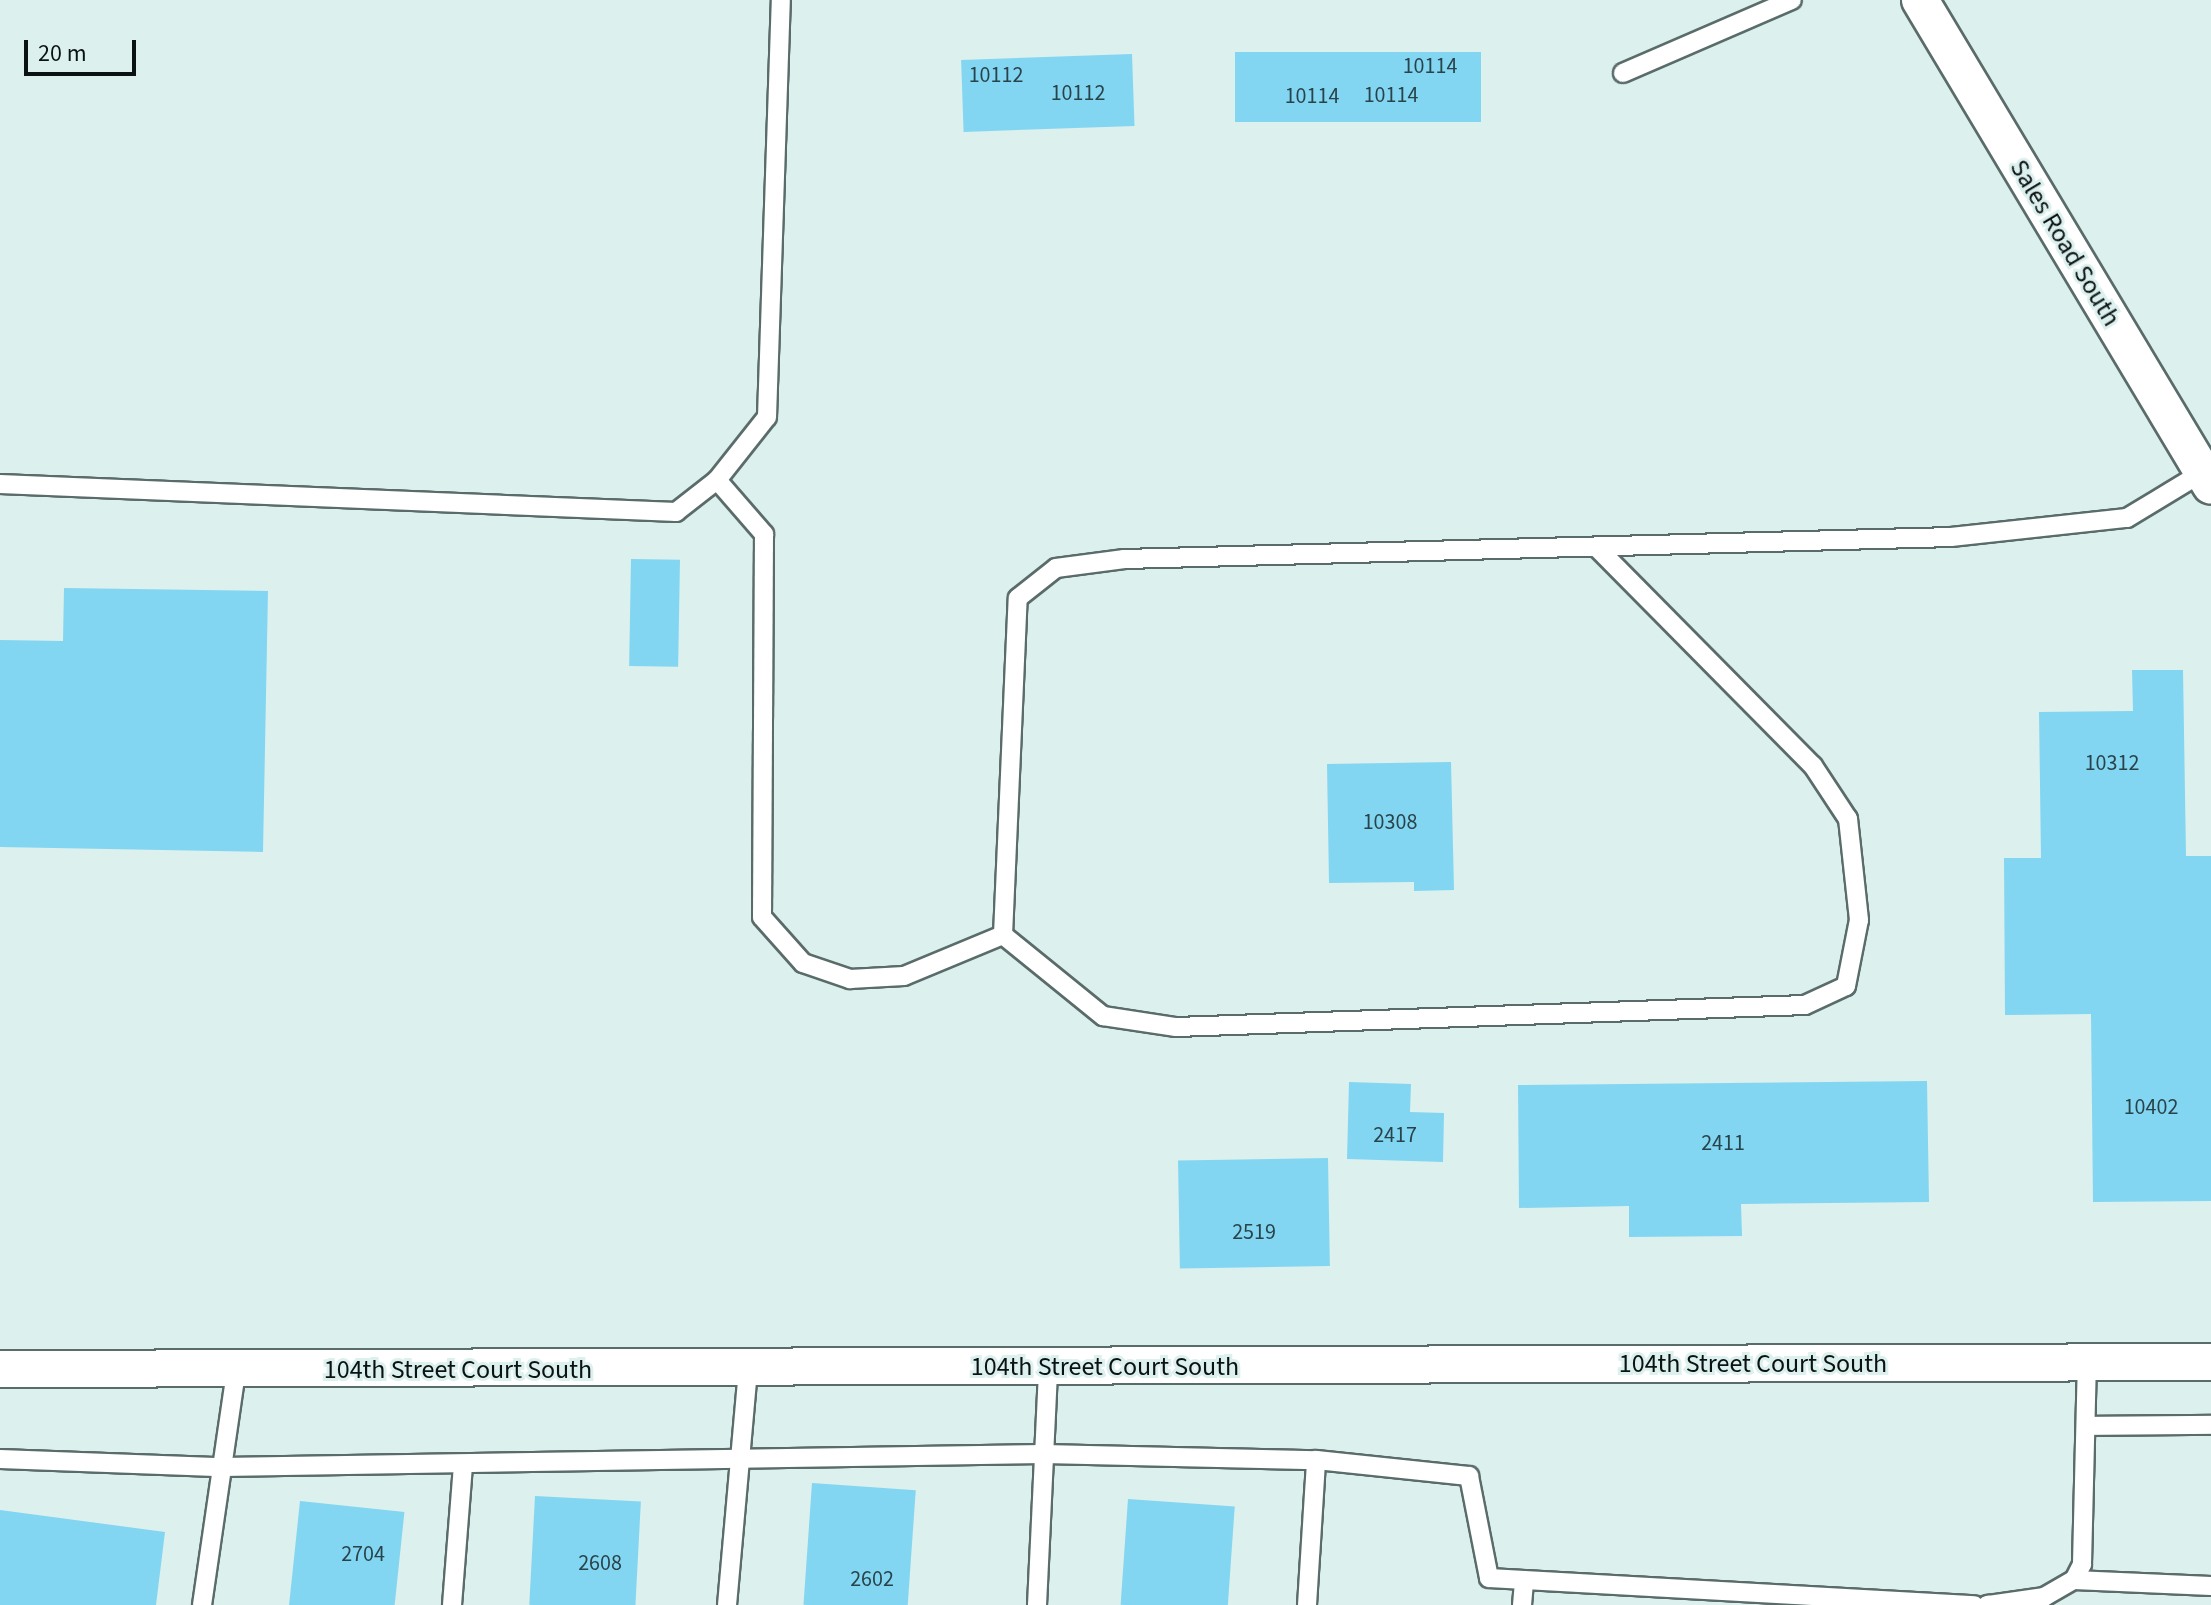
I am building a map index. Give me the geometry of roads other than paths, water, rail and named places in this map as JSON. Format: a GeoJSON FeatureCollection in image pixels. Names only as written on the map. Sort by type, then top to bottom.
{"type":"FeatureCollection","features":[{"type":"Feature","properties":{"kind":"street","name":"Sales Road South"},"geometry":{"type":"LineString","coordinates":[[1920,0],[2207,479]]}},
{"type":"Feature","properties":{"kind":"street","name":"104th Street Court South"},"geometry":{"type":"LineString","coordinates":[[0,1369],[236,1371],[2211,1362]]}},
{"type":"Feature","properties":{"kind":"lane"},"geometry":{"type":"LineString","coordinates":[[0,484],[676,512],[717,480],[767,417],[781,0]]}},
{"type":"Feature","properties":{"kind":"lane"},"geometry":{"type":"LineString","coordinates":[[1623,73],[1792,0]]}},
{"type":"Feature","properties":{"kind":"lane"},"geometry":{"type":"LineString","coordinates":[[1003,935],[1018,598],[1056,568],[1124,559],[1951,537],[2127,518],[2207,479]]}},
{"type":"Feature","properties":{"kind":"lane"},"geometry":{"type":"LineString","coordinates":[[717,480],[764,534],[762,917],[803,963],[850,979],[904,976],[1003,935]]}},
{"type":"Feature","properties":{"kind":"lane"},"geometry":{"type":"LineString","coordinates":[[1003,935],[1103,1016],[1176,1027],[1805,1005],[1846,986],[1859,920],[1848,819],[1813,766],[1596,547]]}},
{"type":"Feature","properties":{"kind":"lane"},"geometry":{"type":"LineString","coordinates":[[2074,1580],[2082,1564],[2087,1363]]}},
{"type":"Feature","properties":{"kind":"lane"},"geometry":{"type":"LineString","coordinates":[[1037,1605],[1048,1368]]}},
{"type":"Feature","properties":{"kind":"lane"},"geometry":{"type":"LineString","coordinates":[[727,1605],[748,1369]]}},
{"type":"Feature","properties":{"kind":"lane"},"geometry":{"type":"LineString","coordinates":[[202,1605],[236,1371]]}},
{"type":"Feature","properties":{"kind":"lane"},"geometry":{"type":"LineString","coordinates":[[2086,1426],[2211,1425]]}},
{"type":"Feature","properties":{"kind":"lane"},"geometry":{"type":"LineString","coordinates":[[0,1459],[222,1467],[1044,1454],[1316,1460],[1469,1476],[1489,1578],[1694,1597],[1974,1605]]}},
{"type":"Feature","properties":{"kind":"lane"},"geometry":{"type":"LineString","coordinates":[[1307,1605],[1316,1460]]}},
{"type":"Feature","properties":{"kind":"lane"},"geometry":{"type":"LineString","coordinates":[[452,1605],[463,1464]]}},
{"type":"Feature","properties":{"kind":"lane"},"geometry":{"type":"LineString","coordinates":[[1522,1605],[1524,1580]]}},
{"type":"Feature","properties":{"kind":"lane"},"geometry":{"type":"LineString","coordinates":[[1987,1605],[2044,1597],[2074,1580],[2211,1586]]}}]}
